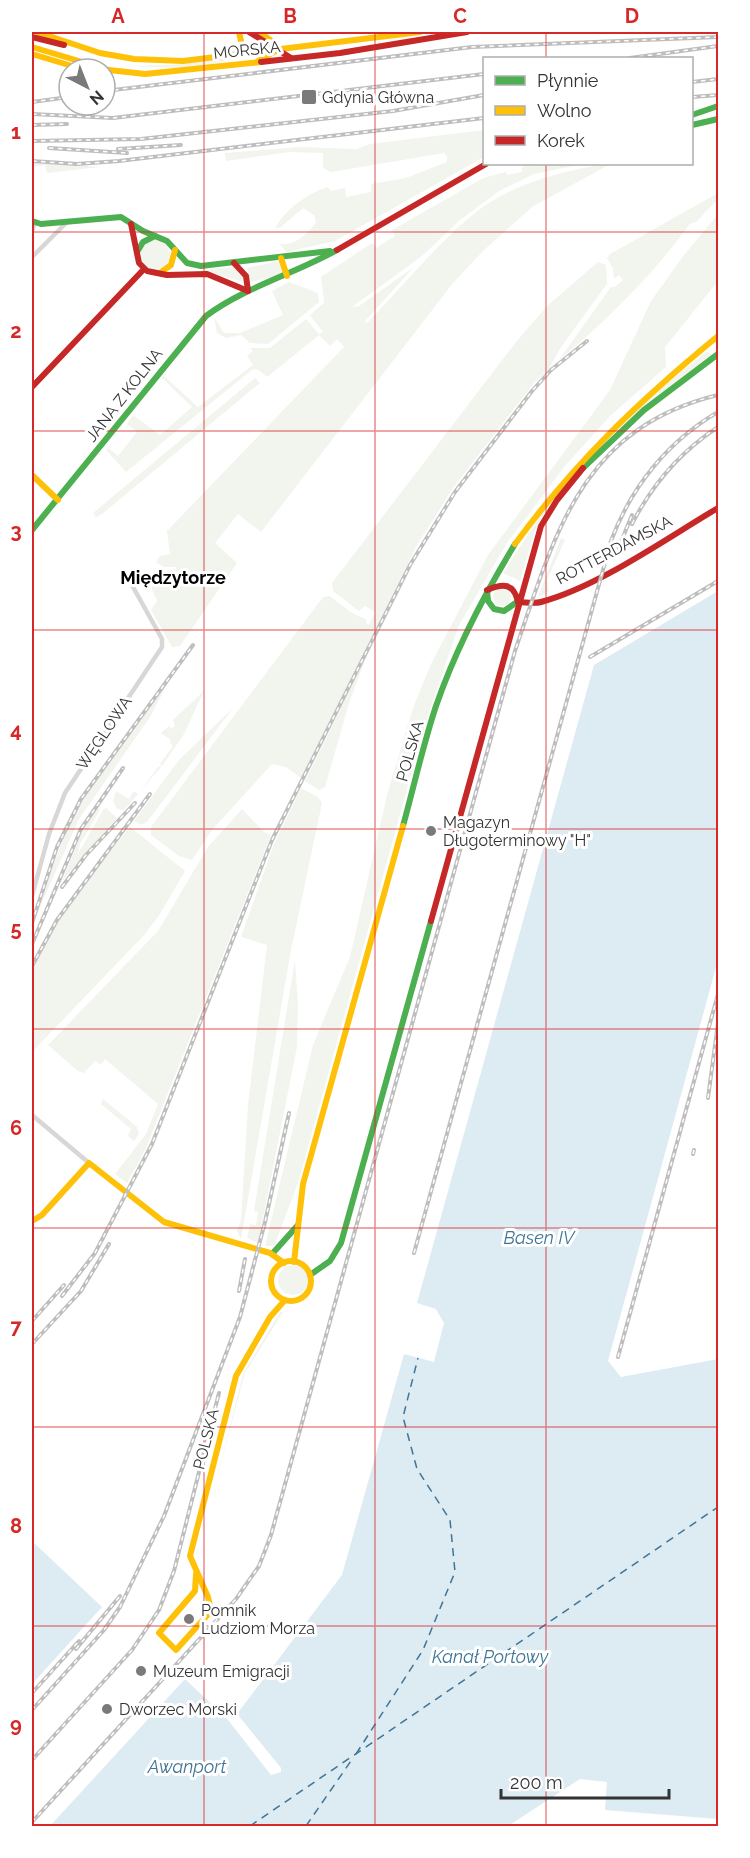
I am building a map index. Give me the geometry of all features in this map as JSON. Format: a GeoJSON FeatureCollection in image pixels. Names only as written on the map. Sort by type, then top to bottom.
{"type":"FeatureCollection","features":[{"type":"Feature","properties":{"kind":"main road","name":"MORSKA"},"geometry":{"type":"LineString","coordinates":[[37,32],[81,48],[118,57],[183,61],[420,32]]}},
{"type":"Feature","properties":{"kind":"main road"},"geometry":{"type":"LineString","coordinates":[[236,55],[242,46],[239,32]]}},
{"type":"Feature","properties":{"kind":"main road"},"geometry":{"type":"LineString","coordinates":[[249,32],[276,51],[293,59]]}},
{"type":"Feature","properties":{"kind":"main road"},"geometry":{"type":"LineString","coordinates":[[259,32],[273,42],[276,51]]}},
{"type":"Feature","properties":{"kind":"main road","name":"MORSKA"},"geometry":{"type":"LineString","coordinates":[[117,71],[159,73],[293,59],[467,32]]}},
{"type":"Feature","properties":{"kind":"main road"},"geometry":{"type":"LineString","coordinates":[[32,38],[81,48]]}},
{"type":"Feature","properties":{"kind":"main road","name":"MORSKA"},"geometry":{"type":"LineString","coordinates":[[32,46],[66,57]]}},
{"type":"Feature","properties":{"kind":"main road"},"geometry":{"type":"LineString","coordinates":[[255,63],[276,51]]}},
{"type":"Feature","properties":{"kind":"main road"},"geometry":{"type":"LineString","coordinates":[[32,54],[57,62]]}},
{"type":"Feature","properties":{"kind":"main road"},"geometry":{"type":"LineString","coordinates":[[693,115],[718,106]]}},
{"type":"Feature","properties":{"kind":"main road"},"geometry":{"type":"LineString","coordinates":[[693,125],[718,120]]}},
{"type":"Feature","properties":{"kind":"main road","name":"JANA Z KOLNA"},"geometry":{"type":"LineString","coordinates":[[32,530],[196,324],[216,307],[316,262],[333,250],[484,165]]}},
{"type":"Feature","properties":{"kind":"main road"},"geometry":{"type":"LineString","coordinates":[[34,222],[114,216],[167,241],[191,265],[234,263],[333,250]]}},
{"type":"Feature","properties":{"kind":"main road"},"geometry":{"type":"LineString","coordinates":[[131,224],[137,253],[144,269],[159,274],[207,274],[248,291]]}},
{"type":"Feature","properties":{"kind":"main road"},"geometry":{"type":"LineString","coordinates":[[137,253],[143,242],[156,236]]}},
{"type":"Feature","properties":{"kind":"main road"},"geometry":{"type":"LineString","coordinates":[[159,274],[171,265],[175,250]]}},
{"type":"Feature","properties":{"kind":"main road"},"geometry":{"type":"LineString","coordinates":[[281,258],[287,276]]}},
{"type":"Feature","properties":{"kind":"main road"},"geometry":{"type":"LineString","coordinates":[[234,263],[246,276],[248,291]]}},
{"type":"Feature","properties":{"kind":"main road"},"geometry":{"type":"LineString","coordinates":[[32,387],[144,269]]}},
{"type":"Feature","properties":{"kind":"main road","name":"POLSKA"},"geometry":{"type":"LineString","coordinates":[[294,1262],[303,1184],[436,706],[456,652],[486,590],[525,527],[586,452],[616,422],[718,336]]}},
{"type":"Feature","properties":{"kind":"main road"},"geometry":{"type":"LineString","coordinates":[[310,1275],[330,1261],[341,1243],[541,526],[576,476],[637,415],[718,354]]}},
{"type":"Feature","properties":{"kind":"main road"},"geometry":{"type":"LineString","coordinates":[[32,475],[58,500]]}},
{"type":"Feature","properties":{"kind":"main road","name":"ROTTERDAMSKA"},"geometry":{"type":"LineString","coordinates":[[518,602],[540,603],[568,591],[615,568],[718,508]]}},
{"type":"Feature","properties":{"kind":"main road"},"geometry":{"type":"LineString","coordinates":[[501,584],[508,585],[516,593],[518,602],[510,609],[499,611],[491,606],[486,590],[501,584]]}},
{"type":"Feature","properties":{"kind":"main road"},"geometry":{"type":"LineString","coordinates":[[32,1221],[42,1215],[89,1163],[164,1222],[274,1257],[284,1263]]}},
{"type":"Feature","properties":{"kind":"main road"},"geometry":{"type":"LineString","coordinates":[[274,1257],[298,1225]]}},
{"type":"Feature","properties":{"kind":"main road"},"geometry":{"type":"LineString","coordinates":[[274,1257],[277,1267],[272,1284],[278,1295],[285,1300],[298,1300],[306,1294],[310,1286],[310,1275],[305,1267],[294,1262],[284,1263],[277,1267]]}},
{"type":"Feature","properties":{"kind":"main road","name":"POLSKA"},"geometry":{"type":"LineString","coordinates":[[270,1317],[278,1295]]}},
{"type":"Feature","properties":{"kind":"main road","name":"POLSKA"},"geometry":{"type":"LineString","coordinates":[[196,1574],[195,1591],[159,1633],[176,1650],[211,1611],[211,1603],[196,1574],[190,1556],[233,1383],[243,1361],[270,1317],[285,1300]]}},
{"type":"Feature","properties":{"kind":"street"},"geometry":{"type":"LineString","coordinates":[[32,257],[68,221]]}},
{"type":"Feature","properties":{"kind":"street"},"geometry":{"type":"LineString","coordinates":[[32,231],[34,222]]}},
{"type":"Feature","properties":{"kind":"street","name":"WĘGLOWA"},"geometry":{"type":"LineString","coordinates":[[32,896],[49,834],[65,793],[162,647],[162,639],[128,578]]}},
{"type":"Feature","properties":{"kind":"street"},"geometry":{"type":"LineString","coordinates":[[32,1115],[89,1163]]}},
{"type":"Feature","properties":{"kind":"shaded area"},"geometry":{"type":"Polygon","coordinates":[[[252,55],[209,65],[175,68],[126,66],[169,65],[252,55]]]}},
{"type":"Feature","properties":{"kind":"shaded area"},"geometry":{"type":"Polygon","coordinates":[[[483,130],[483,158],[335,241],[286,252],[280,244],[291,243],[301,238],[316,222],[314,215],[303,208],[281,227],[275,229],[284,215],[305,198],[328,187],[331,191],[345,188],[346,197],[371,192],[371,184],[406,178],[447,162],[447,156],[444,153],[331,172],[323,168],[323,153],[289,152],[226,161],[225,153],[300,147],[357,149],[370,144],[483,130]]]}},
{"type":"Feature","properties":{"kind":"shaded area"},"geometry":{"type":"Polygon","coordinates":[[[32,163],[101,167],[47,173],[45,165],[32,167],[32,163]]]}},
{"type":"Feature","properties":{"kind":"shaded area"},"geometry":{"type":"Polygon","coordinates":[[[578,165],[534,174],[499,191],[460,220],[422,256],[352,307],[359,306],[414,267],[365,321],[367,323],[443,242],[476,212],[492,201],[519,187],[549,176],[608,165],[532,207],[483,251],[453,283],[261,532],[238,514],[215,543],[237,563],[180,646],[172,647],[151,610],[157,601],[152,589],[153,580],[164,581],[168,587],[172,584],[168,576],[176,569],[176,567],[164,567],[156,562],[160,556],[170,554],[167,531],[344,347],[337,339],[330,346],[319,335],[267,377],[259,370],[253,369],[126,472],[106,450],[108,448],[118,456],[137,432],[127,424],[133,415],[160,435],[192,407],[162,378],[163,375],[198,407],[253,365],[247,356],[253,351],[250,348],[270,348],[306,319],[319,334],[323,332],[310,315],[324,303],[321,277],[372,243],[376,248],[395,236],[392,230],[483,178],[506,172],[507,175],[522,172],[522,167],[578,165]]]}},
{"type":"Feature","properties":{"kind":"shaded area"},"geometry":{"type":"Polygon","coordinates":[[[718,193],[718,199],[696,222],[690,224],[629,296],[559,360],[611,287],[615,287],[623,280],[619,275],[614,279],[613,268],[607,258],[610,254],[718,193]]]}},
{"type":"Feature","properties":{"kind":"shaded area"},"geometry":{"type":"Polygon","coordinates":[[[718,214],[718,281],[665,347],[666,367],[611,415],[565,466],[507,543],[459,625],[425,724],[298,1183],[274,1246],[265,1246],[313,1045],[350,957],[387,795],[413,708],[431,664],[488,555],[610,390],[651,301],[684,255],[718,214]]]}},
{"type":"Feature","properties":{"kind":"shaded area"},"geometry":{"type":"Polygon","coordinates":[[[155,240],[161,241],[169,249],[169,261],[161,269],[155,270],[149,269],[141,261],[140,255],[141,249],[149,241],[155,240]]]}},
{"type":"Feature","properties":{"kind":"shaded area"},"geometry":{"type":"Polygon","coordinates":[[[279,261],[283,271],[279,276],[250,282],[247,268],[279,261]]]}},
{"type":"Feature","properties":{"kind":"shaded area"},"geometry":{"type":"Polygon","coordinates":[[[598,262],[606,265],[607,284],[561,347],[549,369],[534,383],[453,488],[417,545],[301,778],[286,767],[272,764],[212,830],[192,860],[179,856],[151,835],[151,827],[323,597],[330,596],[352,613],[367,620],[366,623],[369,625],[375,612],[365,606],[359,611],[333,591],[332,583],[516,342],[548,305],[598,262]]]}},
{"type":"Feature","properties":{"kind":"shaded area"},"geometry":{"type":"Polygon","coordinates":[[[233,267],[243,277],[243,282],[201,270],[233,267]]]}},
{"type":"Feature","properties":{"kind":"shaded area"},"geometry":{"type":"Polygon","coordinates":[[[289,282],[318,293],[319,302],[268,344],[250,343],[241,335],[226,338],[217,333],[214,317],[224,333],[240,333],[283,315],[272,291],[289,282]]]}},
{"type":"Feature","properties":{"kind":"shaded area"},"geometry":{"type":"Polygon","coordinates":[[[707,351],[711,355],[647,403],[556,495],[537,525],[520,581],[503,573],[551,499],[650,397],[707,351]]]}},
{"type":"Feature","properties":{"kind":"shaded area"},"geometry":{"type":"Polygon","coordinates":[[[255,378],[260,383],[96,517],[93,513],[255,378]]]}},
{"type":"Feature","properties":{"kind":"shaded area"},"geometry":{"type":"Polygon","coordinates":[[[561,538],[565,540],[547,580],[549,592],[538,597],[561,538]]]}},
{"type":"Feature","properties":{"kind":"shaded area"},"geometry":{"type":"Polygon","coordinates":[[[498,588],[506,588],[511,593],[509,604],[498,606],[493,601],[493,593],[498,588]]]}},
{"type":"Feature","properties":{"kind":"shaded area"},"geometry":{"type":"Polygon","coordinates":[[[367,655],[349,703],[325,787],[319,790],[305,781],[367,655]]]}},
{"type":"Feature","properties":{"kind":"shaded area"},"geometry":{"type":"Polygon","coordinates":[[[169,681],[150,717],[79,819],[36,916],[60,848],[88,792],[109,759],[169,681]]]}},
{"type":"Feature","properties":{"kind":"shaded area"},"geometry":{"type":"Polygon","coordinates":[[[204,691],[184,734],[162,766],[160,764],[173,746],[170,743],[171,740],[161,733],[169,726],[172,729],[175,726],[173,720],[204,691]]]}},
{"type":"Feature","properties":{"kind":"shaded area"},"geometry":{"type":"Polygon","coordinates":[[[233,708],[147,822],[141,825],[134,821],[179,760],[233,708]]]}},
{"type":"Feature","properties":{"kind":"shaded area"},"geometry":{"type":"Polygon","coordinates":[[[159,766],[161,767],[140,792],[159,766]]]}},
{"type":"Feature","properties":{"kind":"shaded area"},"geometry":{"type":"Polygon","coordinates":[[[301,788],[318,797],[322,803],[291,950],[241,1239],[237,1231],[241,1220],[248,1105],[267,945],[241,937],[274,844],[301,788]]]}},
{"type":"Feature","properties":{"kind":"shaded area"},"geometry":{"type":"Polygon","coordinates":[[[116,791],[129,799],[134,791],[138,794],[124,810],[117,809],[113,801],[116,791]]]}},
{"type":"Feature","properties":{"kind":"shaded area"},"geometry":{"type":"Polygon","coordinates":[[[97,807],[100,810],[80,844],[78,854],[103,810],[106,808],[117,818],[62,881],[80,837],[97,807]]]}},
{"type":"Feature","properties":{"kind":"shaded area"},"geometry":{"type":"Polygon","coordinates":[[[242,809],[264,832],[271,835],[146,1148],[127,1183],[115,1174],[146,1134],[158,1104],[105,1059],[101,1065],[95,1061],[84,1073],[78,1071],[48,1045],[158,931],[208,847],[242,809]]]}},
{"type":"Feature","properties":{"kind":"shaded area"},"geometry":{"type":"Polygon","coordinates":[[[130,827],[185,871],[160,914],[145,934],[32,1052],[30,1015],[32,978],[36,961],[58,921],[130,827]]]}},
{"type":"Feature","properties":{"kind":"shaded area"},"geometry":{"type":"Polygon","coordinates":[[[295,960],[298,1004],[297,1047],[258,1243],[247,1238],[250,1224],[256,1225],[258,1212],[254,1211],[295,960]]]}},
{"type":"Feature","properties":{"kind":"shaded area"},"geometry":{"type":"Polygon","coordinates":[[[103,1099],[137,1127],[139,1134],[134,1141],[128,1136],[131,1129],[101,1104],[103,1099]]]}},
{"type":"Feature","properties":{"kind":"shaded area"},"geometry":{"type":"Polygon","coordinates":[[[293,1265],[304,1269],[308,1280],[304,1291],[293,1295],[282,1291],[278,1280],[282,1269],[293,1265]]]}},
{"type":"Feature","properties":{"kind":"shaded area"},"geometry":{"type":"Polygon","coordinates":[[[280,1312],[283,1312],[245,1373],[217,1478],[243,1374],[280,1312]]]}},
{"type":"Feature","properties":{"kind":"water"},"geometry":{"type":"Polygon","coordinates":[[[718,591],[718,960],[608,1361],[621,1377],[718,1359],[718,1819],[605,1810],[607,1782],[580,1779],[508,1826],[50,1826],[185,1679],[228,1720],[271,1775],[281,1772],[281,1768],[237,1714],[342,1575],[404,1354],[434,1362],[444,1323],[436,1309],[417,1303],[594,665],[718,591]]]}},
{"type":"Feature","properties":{"kind":"water"},"geometry":{"type":"Polygon","coordinates":[[[32,1541],[102,1607],[32,1684],[32,1541]]]}},
{"type":"Feature","properties":{"kind":"ferry route"},"geometry":{"type":"LineString","coordinates":[[356,1754],[423,1650],[455,1572],[450,1520],[417,1469],[403,1417],[418,1358]]}},
{"type":"Feature","properties":{"kind":"ferry route"},"geometry":{"type":"LineString","coordinates":[[250,1826],[718,1507]]}},
{"type":"Feature","properties":{"kind":"ferry route"},"geometry":{"type":"LineString","coordinates":[[306,1826],[353,1758]]}},
{"type":"Feature","properties":{"kind":"railway"},"geometry":{"type":"LineString","coordinates":[[117,90],[472,47],[718,37]]}},
{"type":"Feature","properties":{"kind":"railway"},"geometry":{"type":"LineString","coordinates":[[637,57],[718,46]]}},
{"type":"Feature","properties":{"kind":"railway"},"geometry":{"type":"LineString","coordinates":[[32,114],[113,118],[483,74]]}},
{"type":"Feature","properties":{"kind":"railway"},"geometry":{"type":"LineString","coordinates":[[693,82],[718,79]]}},
{"type":"Feature","properties":{"kind":"railway"},"geometry":{"type":"LineString","coordinates":[[32,141],[141,139],[393,111],[483,95]]}},
{"type":"Feature","properties":{"kind":"railway"},"geometry":{"type":"LineString","coordinates":[[693,97],[718,95]]}},
{"type":"Feature","properties":{"kind":"railway"},"geometry":{"type":"LineString","coordinates":[[32,102],[57,99]]}},
{"type":"Feature","properties":{"kind":"railway"},"geometry":{"type":"LineString","coordinates":[[32,161],[77,164],[119,161],[483,118]]}},
{"type":"Feature","properties":{"kind":"railway"},"geometry":{"type":"LineString","coordinates":[[32,125],[67,124]]}},
{"type":"Feature","properties":{"kind":"railway"},"geometry":{"type":"LineString","coordinates":[[118,149],[181,145]]}},
{"type":"Feature","properties":{"kind":"railway"},"geometry":{"type":"LineString","coordinates":[[49,148],[127,153]]}},
{"type":"Feature","properties":{"kind":"railway"},"geometry":{"type":"LineString","coordinates":[[62,1296],[95,1253],[152,1144],[272,840],[410,565],[455,492],[532,391],[551,370],[587,341]]}},
{"type":"Feature","properties":{"kind":"railway"},"geometry":{"type":"LineString","coordinates":[[32,1822],[236,1599],[259,1566],[271,1535],[515,651],[544,566],[580,492],[604,460],[634,432],[672,411],[718,395]]}},
{"type":"Feature","properties":{"kind":"railway"},"geometry":{"type":"LineString","coordinates":[[414,1253],[611,541],[629,502],[653,467],[683,437],[718,412]]}},
{"type":"Feature","properties":{"kind":"railway"},"geometry":{"type":"LineString","coordinates":[[632,524],[649,495],[669,469],[691,447],[718,427]]}},
{"type":"Feature","properties":{"kind":"railway"},"geometry":{"type":"LineString","coordinates":[[616,554],[632,515]]}},
{"type":"Feature","properties":{"kind":"railway"},"geometry":{"type":"LineString","coordinates":[[590,657],[718,581]]}},
{"type":"Feature","properties":{"kind":"railway"},"geometry":{"type":"LineString","coordinates":[[32,923],[57,847],[81,799],[193,645]]}},
{"type":"Feature","properties":{"kind":"railway"},"geometry":{"type":"LineString","coordinates":[[32,944],[81,829],[123,768]]}},
{"type":"Feature","properties":{"kind":"railway"},"geometry":{"type":"LineString","coordinates":[[32,966],[57,920],[150,794]]}},
{"type":"Feature","properties":{"kind":"railway"},"geometry":{"type":"LineString","coordinates":[[62,887],[86,855],[135,803]]}},
{"type":"Feature","properties":{"kind":"railway"},"geometry":{"type":"LineString","coordinates":[[618,1357],[718,994]]}},
{"type":"Feature","properties":{"kind":"railway"},"geometry":{"type":"LineString","coordinates":[[708,1098],[718,1023]]}},
{"type":"Feature","properties":{"kind":"railway"},"geometry":{"type":"LineString","coordinates":[[32,1710],[104,1630],[120,1607],[164,1516],[240,1317],[265,1222],[289,1113]]}},
{"type":"Feature","properties":{"kind":"railway"},"geometry":{"type":"LineString","coordinates":[[693,1154],[694,1150]]}},
{"type":"Feature","properties":{"kind":"railway"},"geometry":{"type":"LineString","coordinates":[[32,1344],[81,1291],[109,1244]]}},
{"type":"Feature","properties":{"kind":"railway"},"geometry":{"type":"LineString","coordinates":[[239,1291],[245,1259]]}},
{"type":"Feature","properties":{"kind":"railway"},"geometry":{"type":"LineString","coordinates":[[32,1321],[64,1285]]}},
{"type":"Feature","properties":{"kind":"railway"},"geometry":{"type":"LineString","coordinates":[[32,1760],[132,1650],[159,1610],[174,1571],[219,1393]]}},
{"type":"Feature","properties":{"kind":"railway"},"geometry":{"type":"LineString","coordinates":[[76,1649],[120,1596]]}},
{"type":"Feature","properties":{"kind":"railway"},"geometry":{"type":"LineString","coordinates":[[32,1693],[79,1641]]}},
{"type":"Feature","properties":{"kind":"traffic: fast"},"geometry":{"type":"LineString","coordinates":[[693,115],[718,106]]}},
{"type":"Feature","properties":{"kind":"traffic: fast"},"geometry":{"type":"LineString","coordinates":[[693,125],[718,119]]}},
{"type":"Feature","properties":{"kind":"traffic: fast"},"geometry":{"type":"LineString","coordinates":[[32,221],[41,224],[121,217],[143,231],[167,241],[187,263],[201,266],[330,251]]}},
{"type":"Feature","properties":{"kind":"traffic: fast"},"geometry":{"type":"LineString","coordinates":[[137,252],[143,242],[155,236]]}},
{"type":"Feature","properties":{"kind":"traffic: fast"},"geometry":{"type":"LineString","coordinates":[[32,530],[206,316],[237,297],[337,250]]}},
{"type":"Feature","properties":{"kind":"traffic: fast"},"geometry":{"type":"LineString","coordinates":[[583,468],[644,410],[718,354]]}},
{"type":"Feature","properties":{"kind":"traffic: fast"},"geometry":{"type":"LineString","coordinates":[[403,826],[436,706],[452,663],[471,622],[515,544]]}},
{"type":"Feature","properties":{"kind":"traffic: fast"},"geometry":{"type":"LineString","coordinates":[[487,591],[488,601],[494,609],[504,611],[517,602]]}},
{"type":"Feature","properties":{"kind":"traffic: fast"},"geometry":{"type":"LineString","coordinates":[[310,1275],[330,1261],[341,1243],[431,921]]}},
{"type":"Feature","properties":{"kind":"traffic: fast"},"geometry":{"type":"LineString","coordinates":[[272,1254],[298,1225]]}},
{"type":"Feature","properties":{"kind":"traffic: slow"},"geometry":{"type":"LineString","coordinates":[[37,32],[100,53],[134,59],[183,61],[420,32]]}},
{"type":"Feature","properties":{"kind":"traffic: slow"},"geometry":{"type":"LineString","coordinates":[[236,55],[242,46],[239,32]]}},
{"type":"Feature","properties":{"kind":"traffic: slow"},"geometry":{"type":"LineString","coordinates":[[259,32],[273,42],[276,51]]}},
{"type":"Feature","properties":{"kind":"traffic: slow"},"geometry":{"type":"LineString","coordinates":[[32,47],[109,70],[145,74],[261,62]]}},
{"type":"Feature","properties":{"kind":"traffic: slow"},"geometry":{"type":"LineString","coordinates":[[258,61],[276,51]]}},
{"type":"Feature","properties":{"kind":"traffic: slow"},"geometry":{"type":"LineString","coordinates":[[32,54],[57,62]]}},
{"type":"Feature","properties":{"kind":"traffic: slow"},"geometry":{"type":"LineString","coordinates":[[160,273],[171,265],[175,250]]}},
{"type":"Feature","properties":{"kind":"traffic: slow"},"geometry":{"type":"LineString","coordinates":[[281,258],[287,276]]}},
{"type":"Feature","properties":{"kind":"traffic: slow"},"geometry":{"type":"LineString","coordinates":[[515,544],[561,486],[610,433],[635,408],[718,336]]}},
{"type":"Feature","properties":{"kind":"traffic: slow"},"geometry":{"type":"LineString","coordinates":[[32,475],[58,500]]}},
{"type":"Feature","properties":{"kind":"traffic: slow"},"geometry":{"type":"LineString","coordinates":[[294,1262],[303,1184],[403,826]]}},
{"type":"Feature","properties":{"kind":"traffic: slow"},"geometry":{"type":"LineString","coordinates":[[32,1221],[42,1215],[89,1163],[164,1222],[270,1253],[284,1263]]}},
{"type":"Feature","properties":{"kind":"traffic: slow"},"geometry":{"type":"LineString","coordinates":[[291,1261],[305,1267],[311,1281],[305,1295],[291,1301],[277,1295],[271,1281],[277,1267],[291,1261]]}},
{"type":"Feature","properties":{"kind":"traffic: slow"},"geometry":{"type":"LineString","coordinates":[[196,1574],[195,1591],[159,1633],[176,1650],[211,1611],[208,1597],[190,1556],[236,1376],[270,1317],[285,1300]]}},
{"type":"Feature","properties":{"kind":"traffic: jam"},"geometry":{"type":"LineString","coordinates":[[249,32],[291,58]]}},
{"type":"Feature","properties":{"kind":"traffic: jam"},"geometry":{"type":"LineString","coordinates":[[261,62],[340,53],[467,32]]}},
{"type":"Feature","properties":{"kind":"traffic: jam"},"geometry":{"type":"LineString","coordinates":[[32,37],[64,45]]}},
{"type":"Feature","properties":{"kind":"traffic: jam"},"geometry":{"type":"LineString","coordinates":[[337,250],[484,165]]}},
{"type":"Feature","properties":{"kind":"traffic: jam"},"geometry":{"type":"LineString","coordinates":[[131,224],[139,263],[147,271],[167,275],[207,274],[248,291]]}},
{"type":"Feature","properties":{"kind":"traffic: jam"},"geometry":{"type":"LineString","coordinates":[[234,263],[246,276],[248,291]]}},
{"type":"Feature","properties":{"kind":"traffic: jam"},"geometry":{"type":"LineString","coordinates":[[32,387],[144,269]]}},
{"type":"Feature","properties":{"kind":"traffic: jam"},"geometry":{"type":"LineString","coordinates":[[431,921],[541,526],[557,500],[583,468]]}},
{"type":"Feature","properties":{"kind":"traffic: jam"},"geometry":{"type":"LineString","coordinates":[[518,602],[541,602],[586,585],[632,561],[718,508]]}},
{"type":"Feature","properties":{"kind":"traffic: jam"},"geometry":{"type":"LineString","coordinates":[[487,590],[507,586],[514,591],[518,602]]}},
{"type":"Feature","properties":{"kind":"place","name":"Gdynia Główna"},"geometry":{"type":"Point","coordinates":[309,97]}},
{"type":"Feature","properties":{"kind":"place","name":"Magazyn Długoterminowy \"H\""},"geometry":{"type":"Point","coordinates":[431,831]}},
{"type":"Feature","properties":{"kind":"place","name":"Pomnik Ludziom Morza"},"geometry":{"type":"Point","coordinates":[189,1619]}},
{"type":"Feature","properties":{"kind":"place","name":"Muzeum Emigracji"},"geometry":{"type":"Point","coordinates":[141,1671]}},
{"type":"Feature","properties":{"kind":"place","name":"Dworzec Morski"},"geometry":{"type":"Point","coordinates":[107,1709]}},
{"type":"Feature","properties":{"kind":"district","name":"Międzytorze"},"geometry":{"type":"Point","coordinates":[173,577]}},
{"type":"Feature","properties":{"kind":"water label","name":"Basen IV"},"geometry":{"type":"Point","coordinates":[539,1237]}},
{"type":"Feature","properties":{"kind":"water label","name":"Kanał Portowy"},"geometry":{"type":"Point","coordinates":[490,1656]}},
{"type":"Feature","properties":{"kind":"water label","name":"Awanport"},"geometry":{"type":"Point","coordinates":[187,1766]}}]}
